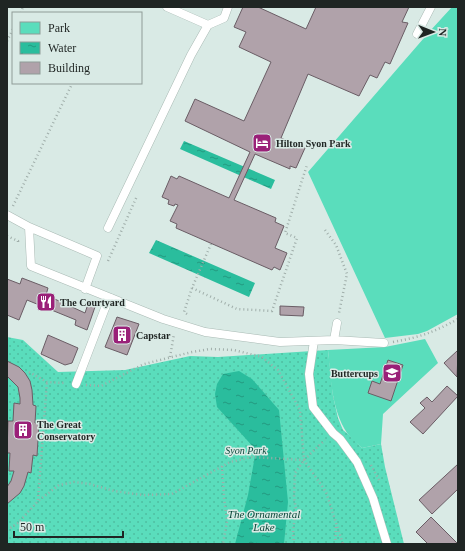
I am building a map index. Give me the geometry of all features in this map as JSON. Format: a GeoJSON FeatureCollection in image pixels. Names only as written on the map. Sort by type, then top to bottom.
{"type":"FeatureCollection","features":[{"type":"Feature","properties":{"kind":"lane"},"geometry":{"type":"LineString","coordinates":[[167,7],[208,25]]}},
{"type":"Feature","properties":{"kind":"lane"},"geometry":{"type":"LineString","coordinates":[[108,228],[190,54],[208,25],[224,18],[228,7]]}},
{"type":"Feature","properties":{"kind":"lane"},"geometry":{"type":"LineString","coordinates":[[417,34],[431,7]]}},
{"type":"Feature","properties":{"kind":"lane"},"geometry":{"type":"LineString","coordinates":[[7,215],[29,227],[97,256],[85,289]]}},
{"type":"Feature","properties":{"kind":"lane"},"geometry":{"type":"LineString","coordinates":[[29,227],[31,266],[163,320],[206,332],[280,342],[334,340],[384,343]]}},
{"type":"Feature","properties":{"kind":"lane"},"geometry":{"type":"LineString","coordinates":[[76,384],[107,303],[111,298]]}},
{"type":"Feature","properties":{"kind":"lane"},"geometry":{"type":"LineString","coordinates":[[334,340],[337,323]]}},
{"type":"Feature","properties":{"kind":"lane"},"geometry":{"type":"LineString","coordinates":[[314,341],[309,374],[313,407],[333,433],[340,439],[356,462],[373,498],[387,544]]}},
{"type":"Feature","properties":{"kind":"path"},"geometry":{"type":"LineString","coordinates":[[7,42],[12,31]]}},
{"type":"Feature","properties":{"kind":"path"},"geometry":{"type":"LineString","coordinates":[[7,215],[71,86]]}},
{"type":"Feature","properties":{"kind":"path"},"geometry":{"type":"LineString","coordinates":[[192,288],[237,308],[272,311],[297,238],[285,233],[307,165]]}},
{"type":"Feature","properties":{"kind":"path"},"geometry":{"type":"LineString","coordinates":[[325,230],[336,245],[347,274],[337,323]]}},
{"type":"Feature","properties":{"kind":"path"},"geometry":{"type":"LineString","coordinates":[[184,325],[188,314],[184,312],[192,288],[211,244]]}},
{"type":"Feature","properties":{"kind":"path"},"geometry":{"type":"LineString","coordinates":[[408,340],[435,332],[458,319]]}},
{"type":"Feature","properties":{"kind":"path"},"geometry":{"type":"LineString","coordinates":[[170,357],[174,334]]}},
{"type":"Feature","properties":{"kind":"path"},"geometry":{"type":"LineString","coordinates":[[29,372],[46,382],[101,386],[144,364],[210,349],[234,350],[262,357],[278,370],[300,410],[304,460],[326,492],[343,544]]}},
{"type":"Feature","properties":{"kind":"path"},"geometry":{"type":"LineString","coordinates":[[38,501],[46,382]]}},
{"type":"Feature","properties":{"kind":"path"},"geometry":{"type":"LineString","coordinates":[[294,544],[293,530],[296,510],[294,497],[295,474],[304,460],[333,433]]}},
{"type":"Feature","properties":{"kind":"path"},"geometry":{"type":"LineString","coordinates":[[7,530],[18,523],[38,501],[59,485],[74,482],[90,484],[114,491],[143,495],[172,494],[230,462],[252,457],[304,460]]}},
{"type":"Feature","properties":{"kind":"path"},"geometry":{"type":"LineString","coordinates":[[222,466],[227,522],[224,544]]}},
{"type":"Feature","properties":{"kind":"path"},"geometry":{"type":"LineString","coordinates":[[335,544],[336,522]]}},
{"type":"Feature","properties":{"kind":"green space"},"geometry":{"type":"Polygon","coordinates":[[[452,7],[458,7],[458,314],[427,331],[418,334],[385,338],[308,172],[452,7]]]}},
{"type":"Feature","properties":{"kind":"green space","name":"Syon Park"},"geometry":{"type":"Polygon","coordinates":[[[7,337],[23,340],[58,372],[125,370],[190,356],[218,357],[328,350],[333,396],[338,418],[343,430],[362,448],[381,444],[385,467],[404,544],[7,544],[7,337]]]}},
{"type":"Feature","properties":{"kind":"green space"},"geometry":{"type":"Polygon","coordinates":[[[425,339],[438,363],[383,414],[381,444],[362,448],[347,433],[338,413],[331,382],[328,350],[385,347],[425,339]]]}},
{"type":"Feature","properties":{"kind":"water"},"geometry":{"type":"Polygon","coordinates":[[[184,141],[275,180],[271,189],[180,149],[184,141]]]}},
{"type":"Feature","properties":{"kind":"water"},"geometry":{"type":"Polygon","coordinates":[[[156,240],[255,283],[249,297],[149,253],[156,240]]]}},
{"type":"Feature","properties":{"kind":"water","name":"The Ornamental Lake"},"geometry":{"type":"Polygon","coordinates":[[[239,371],[252,379],[279,410],[288,502],[284,544],[235,544],[248,495],[256,450],[217,407],[215,394],[217,384],[223,374],[239,371]]]}},
{"type":"Feature","properties":{"kind":"building","name":"Hilton Syon Park"},"geometry":{"type":"Polygon","coordinates":[[[243,7],[258,7],[306,29],[316,7],[409,7],[402,22],[408,23],[390,64],[385,62],[377,78],[370,75],[359,96],[308,74],[281,138],[305,148],[296,168],[290,166],[290,169],[255,154],[234,200],[276,218],[275,222],[284,226],[275,248],[287,253],[280,270],[274,267],[272,270],[176,228],[177,224],[170,221],[178,205],[175,204],[174,206],[168,204],[169,200],[162,197],[171,176],[177,179],[179,176],[229,198],[250,152],[185,121],[195,99],[244,121],[271,62],[239,47],[246,32],[234,27],[243,7]]]}},
{"type":"Feature","properties":{"kind":"building","name":"The Courtyard"},"geometry":{"type":"Polygon","coordinates":[[[22,278],[48,288],[46,295],[85,313],[88,304],[95,307],[87,330],[75,325],[76,320],[27,300],[19,320],[7,315],[7,279],[20,284],[22,278]]]}},
{"type":"Feature","properties":{"kind":"building"},"geometry":{"type":"Polygon","coordinates":[[[280,306],[304,307],[303,316],[280,315],[280,306]]]}},
{"type":"Feature","properties":{"kind":"building","name":"Capstar"},"geometry":{"type":"Polygon","coordinates":[[[117,317],[139,324],[127,355],[105,347],[117,317]]]}},
{"type":"Feature","properties":{"kind":"building"},"geometry":{"type":"Polygon","coordinates":[[[48,335],[78,348],[72,363],[65,365],[41,354],[48,335]]]}},
{"type":"Feature","properties":{"kind":"building"},"geometry":{"type":"Polygon","coordinates":[[[457,351],[458,353],[457,377],[444,363],[457,351]]]}},
{"type":"Feature","properties":{"kind":"building","name":"Buttercups"},"geometry":{"type":"Polygon","coordinates":[[[388,360],[403,365],[391,401],[368,393],[372,381],[380,384],[388,360]]]}},
{"type":"Feature","properties":{"kind":"building","name":"The Great Conservatory"},"geometry":{"type":"Polygon","coordinates":[[[7,361],[19,367],[30,381],[33,405],[36,406],[35,423],[39,423],[37,456],[33,455],[31,473],[28,472],[24,486],[20,493],[7,504],[7,487],[11,481],[14,471],[9,471],[10,453],[7,453],[8,421],[13,421],[14,403],[20,404],[20,398],[18,387],[7,376],[7,361]]]}},
{"type":"Feature","properties":{"kind":"building"},"geometry":{"type":"Polygon","coordinates":[[[447,386],[458,396],[423,434],[410,422],[425,408],[420,403],[427,397],[432,402],[447,386]]]}},
{"type":"Feature","properties":{"kind":"building"},"geometry":{"type":"Polygon","coordinates":[[[458,464],[458,489],[432,514],[419,500],[458,464]]]}},
{"type":"Feature","properties":{"kind":"building"},"geometry":{"type":"Polygon","coordinates":[[[431,517],[458,544],[428,544],[416,532],[431,517]]]}},
{"type":"Feature","properties":{"kind":"place","name":"Hilton Syon Park"},"geometry":{"type":"Point","coordinates":[262,143]}},
{"type":"Feature","properties":{"kind":"place","name":"The Courtyard"},"geometry":{"type":"Point","coordinates":[46,302]}},
{"type":"Feature","properties":{"kind":"place","name":"Capstar"},"geometry":{"type":"Point","coordinates":[122,335]}},
{"type":"Feature","properties":{"kind":"place","name":"Buttercups"},"geometry":{"type":"Point","coordinates":[392,373]}},
{"type":"Feature","properties":{"kind":"place","name":"The Great Conservatory"},"geometry":{"type":"Point","coordinates":[23,430]}}]}
